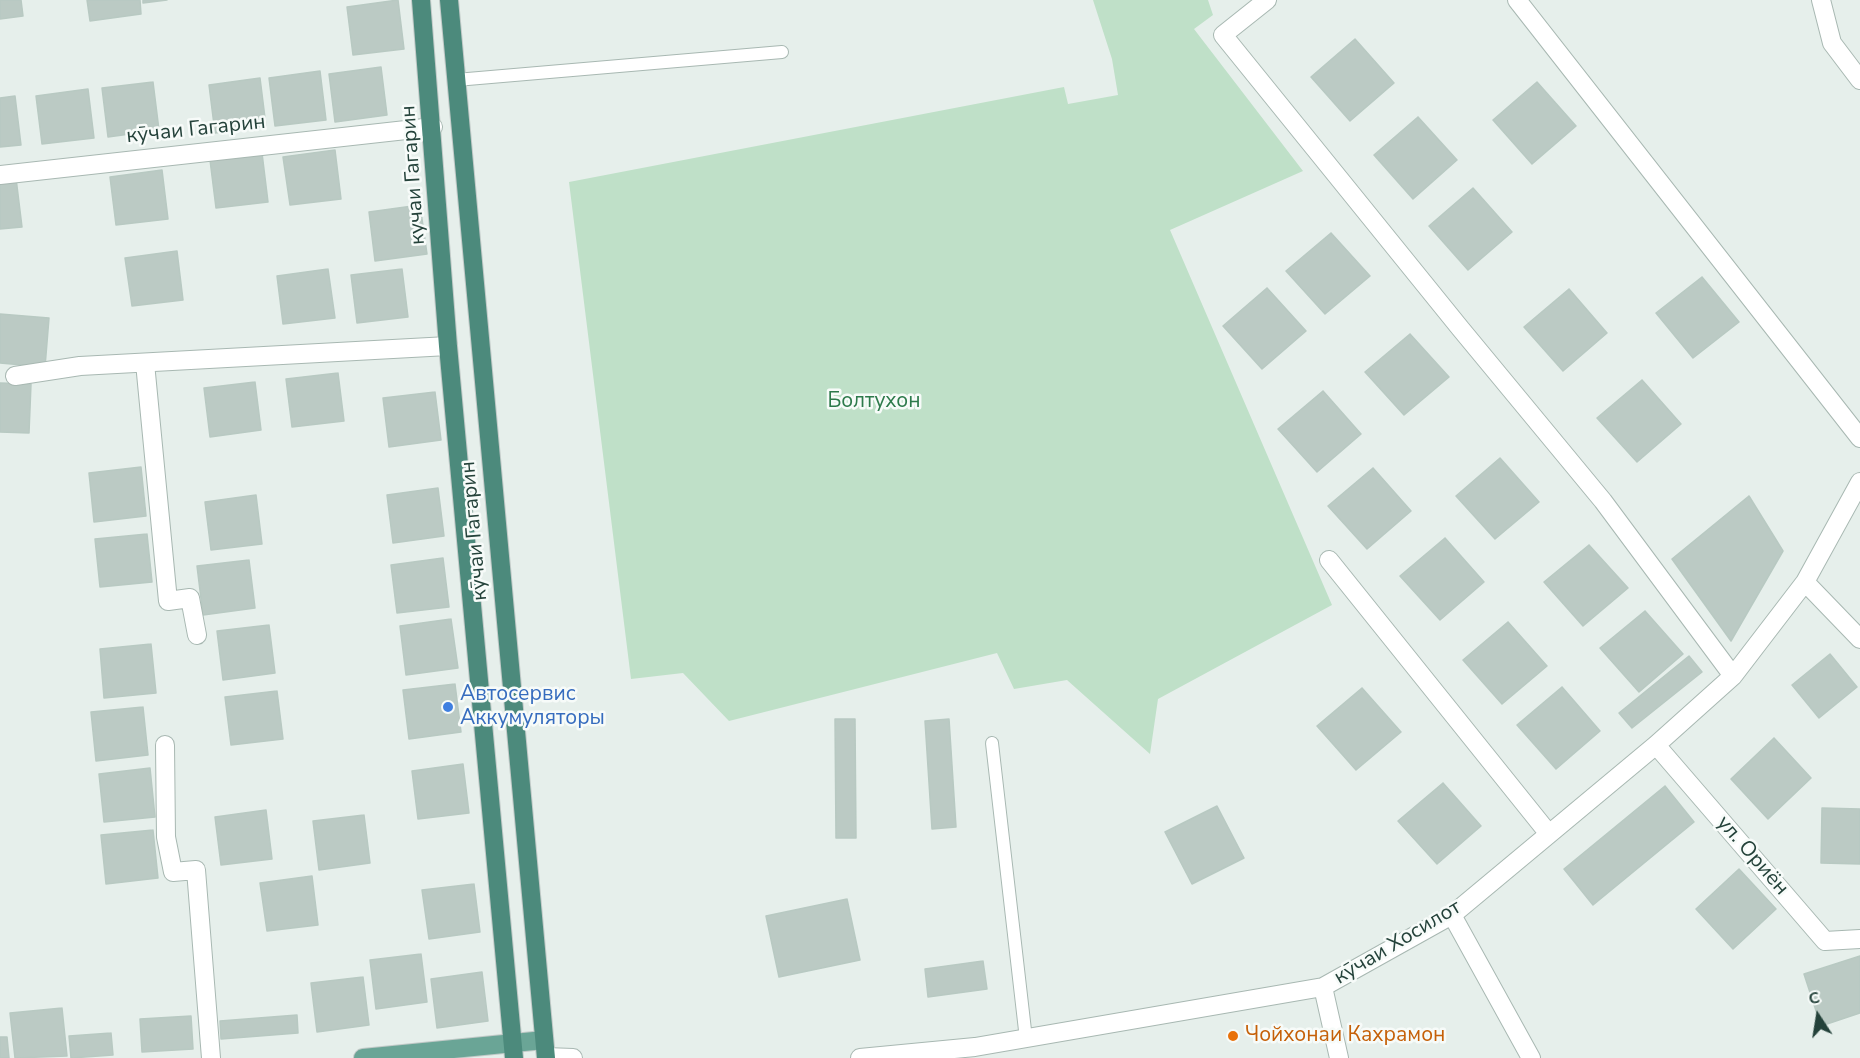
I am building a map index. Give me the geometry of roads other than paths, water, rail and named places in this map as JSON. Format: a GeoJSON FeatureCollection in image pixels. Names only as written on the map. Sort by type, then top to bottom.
{"type":"FeatureCollection","features":[{"type":"Feature","properties":{"kind":"highway","name":"кучаи Гагарин"},"geometry":{"type":"LineString","coordinates":[[421,0],[433,127],[448,346]]}},
{"type":"Feature","properties":{"kind":"highway","name":"кӯчаи Гагарин"},"geometry":{"type":"LineString","coordinates":[[449,0],[542,1053]]}},
{"type":"Feature","properties":{"kind":"highway","name":"кӯчаи Гагарин"},"geometry":{"type":"LineString","coordinates":[[448,346],[513,1050]]}},
{"type":"Feature","properties":{"kind":"main road"},"geometry":{"type":"LineString","coordinates":[[363,1058],[513,1050],[542,1053]]}},
{"type":"Feature","properties":{"kind":"street"},"geometry":{"type":"LineString","coordinates":[[1267,0],[1223,34],[1603,501],[1733,676]]}},
{"type":"Feature","properties":{"kind":"street"},"geometry":{"type":"LineString","coordinates":[[1517,0],[1860,438]]}},
{"type":"Feature","properties":{"kind":"street"},"geometry":{"type":"LineString","coordinates":[[1821,0],[1832,43],[1860,80]]}},
{"type":"Feature","properties":{"kind":"street","name":"кӯчаи Гагарин"},"geometry":{"type":"LineString","coordinates":[[0,175],[433,127]]}},
{"type":"Feature","properties":{"kind":"street"},"geometry":{"type":"LineString","coordinates":[[15,376],[80,366],[448,346]]}},
{"type":"Feature","properties":{"kind":"street"},"geometry":{"type":"LineString","coordinates":[[145,363],[168,601],[190,598],[197,635]]}},
{"type":"Feature","properties":{"kind":"street","name":"кӯчаи Хосилот"},"geometry":{"type":"LineString","coordinates":[[860,1058],[975,1053],[1026,1039],[1323,987],[1452,915],[1656,746],[1733,676],[1805,582],[1860,482]]}},
{"type":"Feature","properties":{"kind":"street"},"geometry":{"type":"LineString","coordinates":[[1329,560],[1549,834]]}},
{"type":"Feature","properties":{"kind":"street"},"geometry":{"type":"LineString","coordinates":[[1805,582],[1860,639]]}},
{"type":"Feature","properties":{"kind":"street"},"geometry":{"type":"LineString","coordinates":[[165,745],[166,837],[173,872],[196,870],[211,1058]]}},
{"type":"Feature","properties":{"kind":"street","name":"ул. Ориён"},"geometry":{"type":"LineString","coordinates":[[1656,746],[1825,941],[1860,939]]}},
{"type":"Feature","properties":{"kind":"street"},"geometry":{"type":"LineString","coordinates":[[1452,915],[1531,1058]]}},
{"type":"Feature","properties":{"kind":"street"},"geometry":{"type":"LineString","coordinates":[[1323,987],[1339,1058]]}},
{"type":"Feature","properties":{"kind":"street"},"geometry":{"type":"LineString","coordinates":[[542,1053],[573,1058]]}},
{"type":"Feature","properties":{"kind":"lane"},"geometry":{"type":"LineString","coordinates":[[456,80],[782,52]]}},
{"type":"Feature","properties":{"kind":"lane"},"geometry":{"type":"LineString","coordinates":[[992,743],[1026,1039]]}},
{"type":"Feature","properties":{"kind":"place","name":"Автосервис Аккумуляторы"},"geometry":{"type":"Point","coordinates":[448,707]}},
{"type":"Feature","properties":{"kind":"place","name":"Чойхонаи Кахрамон"},"geometry":{"type":"Point","coordinates":[1233,1036]}},
{"type":"Feature","properties":{"kind":"park label","name":"Болтухон"},"geometry":{"type":"Point","coordinates":[874,402]}}]}
